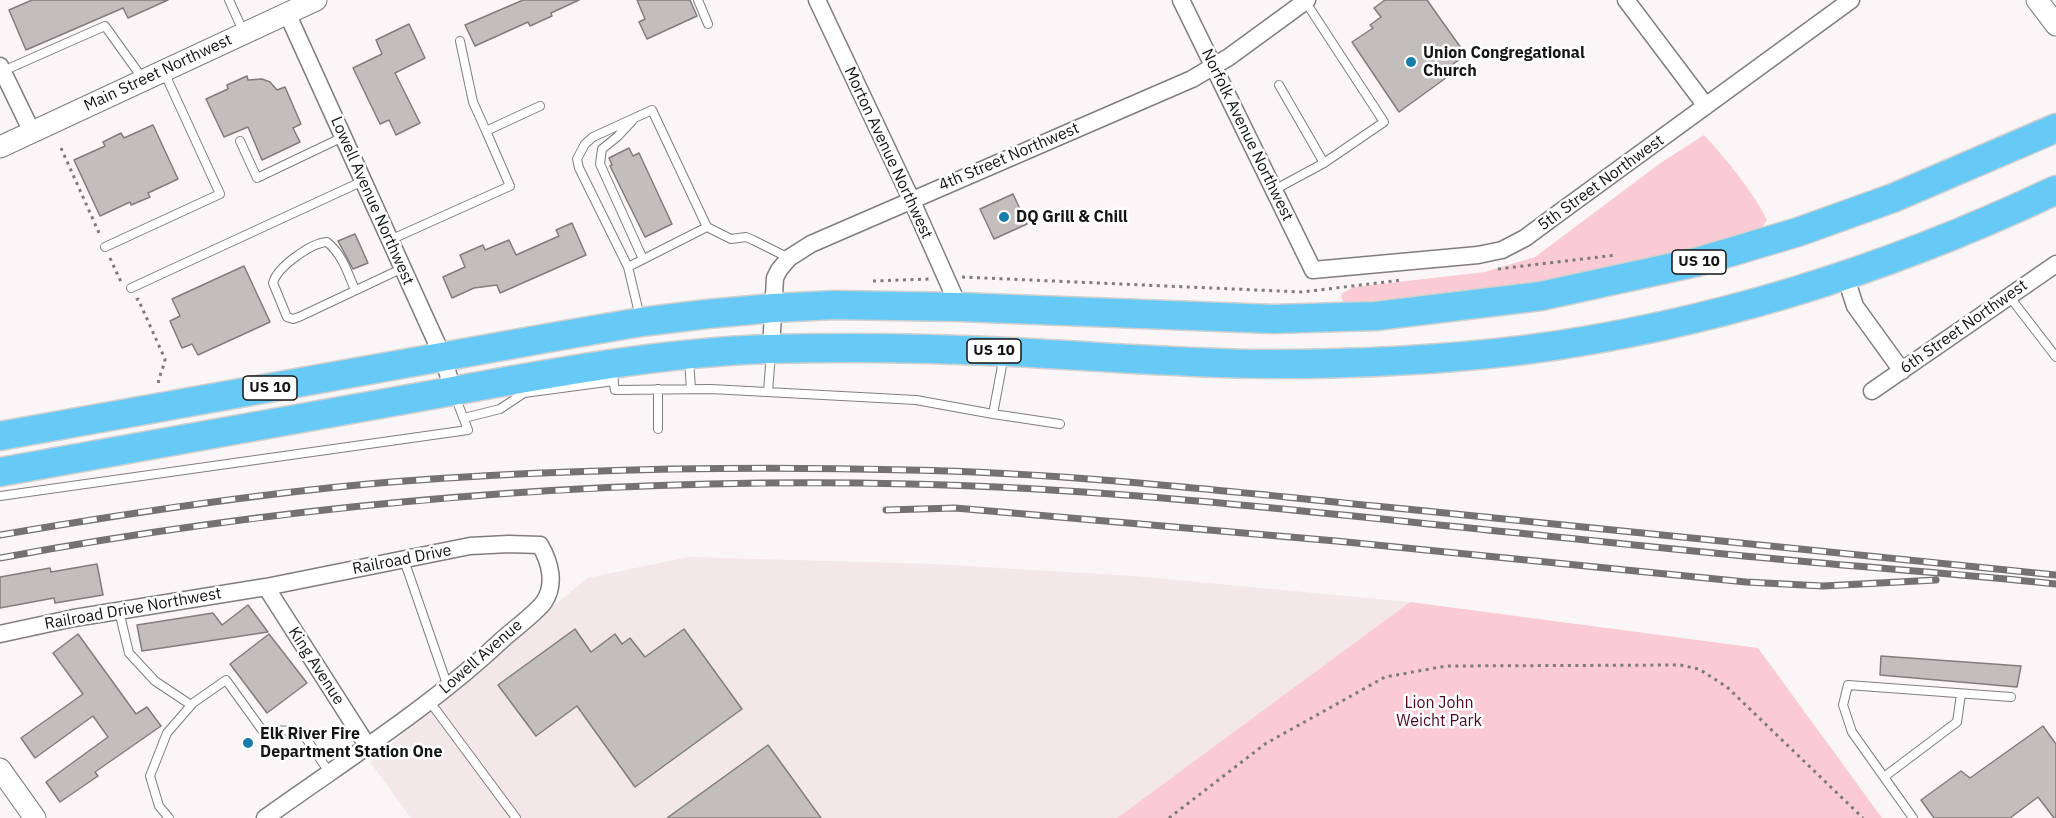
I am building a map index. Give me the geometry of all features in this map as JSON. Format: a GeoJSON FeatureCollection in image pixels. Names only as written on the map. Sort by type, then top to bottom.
{"type":"FeatureCollection","features":[{"type":"Feature","properties":{"kind":"highway","name":"US 10"},"geometry":{"type":"LineString","coordinates":[[0,436],[641,322],[774,308],[869,304],[1273,319],[1376,316],[1541,296],[1696,262],[1848,216],[2056,128]]}},
{"type":"Feature","properties":{"kind":"highway","name":"US 10"},"geometry":{"type":"LineString","coordinates":[[0,472],[453,391],[612,373],[689,355],[771,349],[873,348],[1005,352],[1176,362],[1272,364],[1369,362],[1526,350],[1634,331],[1740,306],[1845,275],[1961,232],[2056,190]]}},
{"type":"Feature","properties":{"kind":"street","name":"Main Street Northwest"},"geometry":{"type":"LineString","coordinates":[[0,147],[315,0]]}},
{"type":"Feature","properties":{"kind":"street","name":"Morton Avenue Northwest"},"geometry":{"type":"LineString","coordinates":[[817,0],[959,307]]}},
{"type":"Feature","properties":{"kind":"street","name":"Norfolk Avenue Northwest"},"geometry":{"type":"LineString","coordinates":[[1181,0],[1312,270]]}},
{"type":"Feature","properties":{"kind":"street"},"geometry":{"type":"LineString","coordinates":[[1626,0],[1706,106]]}},
{"type":"Feature","properties":{"kind":"street","name":"5th Street Northwest"},"geometry":{"type":"LineString","coordinates":[[1312,270],[1478,255],[1502,250],[1533,232],[1851,0]]}},
{"type":"Feature","properties":{"kind":"street"},"geometry":{"type":"LineString","coordinates":[[2037,0],[2056,25]]}},
{"type":"Feature","properties":{"kind":"street","name":"4th Street Northwest"},"geometry":{"type":"LineString","coordinates":[[771,349],[775,278],[789,258],[811,244],[911,199],[1192,79],[1213,67],[1306,1]]}},
{"type":"Feature","properties":{"kind":"street","name":"Lowell Avenue Northwest"},"geometry":{"type":"LineString","coordinates":[[287,13],[443,357],[453,391]]}},
{"type":"Feature","properties":{"kind":"street"},"geometry":{"type":"LineString","coordinates":[[1,68],[32,132]]}},
{"type":"Feature","properties":{"kind":"street","name":"6th Street Northwest"},"geometry":{"type":"LineString","coordinates":[[1872,391],[2056,264]]}},
{"type":"Feature","properties":{"kind":"street"},"geometry":{"type":"LineString","coordinates":[[1845,275],[1854,306],[1902,371]]}},
{"type":"Feature","properties":{"kind":"street","name":"Railroad Drive"},"geometry":{"type":"LineString","coordinates":[[266,587],[470,546],[540,545]]}},
{"type":"Feature","properties":{"kind":"street","name":"Lowell Avenue"},"geometry":{"type":"LineString","coordinates":[[367,745],[430,702],[486,655],[544,601],[551,580],[549,560],[540,545]]}},
{"type":"Feature","properties":{"kind":"street","name":"Railroad Drive Northwest"},"geometry":{"type":"LineString","coordinates":[[0,634],[74,618],[266,587]]}},
{"type":"Feature","properties":{"kind":"street","name":"King Avenue"},"geometry":{"type":"LineString","coordinates":[[266,587],[367,745]]}},
{"type":"Feature","properties":{"kind":"street"},"geometry":{"type":"LineString","coordinates":[[265,818],[367,745]]}},
{"type":"Feature","properties":{"kind":"street"},"geometry":{"type":"LineString","coordinates":[[0,769],[35,818]]}},
{"type":"Feature","properties":{"kind":"lane"},"geometry":{"type":"LineString","coordinates":[[229,0],[244,33]]}},
{"type":"Feature","properties":{"kind":"lane"},"geometry":{"type":"LineString","coordinates":[[698,0],[708,24]]}},
{"type":"Feature","properties":{"kind":"lane"},"geometry":{"type":"LineString","coordinates":[[1274,190],[1324,162],[1384,122],[1306,1]]}},
{"type":"Feature","properties":{"kind":"lane"},"geometry":{"type":"LineString","coordinates":[[1,68],[105,26],[143,80]]}},
{"type":"Feature","properties":{"kind":"lane"},"geometry":{"type":"LineString","coordinates":[[390,240],[510,186],[473,102],[460,41]]}},
{"type":"Feature","properties":{"kind":"lane"},"geometry":{"type":"LineString","coordinates":[[105,247],[220,194],[164,70]]}},
{"type":"Feature","properties":{"kind":"lane"},"geometry":{"type":"LineString","coordinates":[[1280,85],[1324,162]]}},
{"type":"Feature","properties":{"kind":"lane"},"geometry":{"type":"LineString","coordinates":[[486,131],[540,106]]}},
{"type":"Feature","properties":{"kind":"lane"},"geometry":{"type":"LineString","coordinates":[[641,322],[627,267],[579,168],[577,159],[585,144],[593,137],[652,110],[707,227],[731,239],[746,237],[789,258]]}},
{"type":"Feature","properties":{"kind":"lane"},"geometry":{"type":"LineString","coordinates":[[634,118],[617,137],[605,145],[600,152],[600,165],[643,259]]}},
{"type":"Feature","properties":{"kind":"lane"},"geometry":{"type":"LineString","coordinates":[[240,141],[257,178],[342,136]]}},
{"type":"Feature","properties":{"kind":"lane"},"geometry":{"type":"LineString","coordinates":[[131,288],[363,182]]}},
{"type":"Feature","properties":{"kind":"lane"},"geometry":{"type":"LineString","coordinates":[[627,267],[707,227]]}},
{"type":"Feature","properties":{"kind":"lane"},"geometry":{"type":"LineString","coordinates":[[355,290],[336,250],[327,242],[315,244],[278,272],[273,283],[287,316],[293,319],[403,268]]}},
{"type":"Feature","properties":{"kind":"lane"},"geometry":{"type":"LineString","coordinates":[[2009,296],[2056,357]]}},
{"type":"Feature","properties":{"kind":"lane"},"geometry":{"type":"LineString","coordinates":[[768,392],[771,349]]}},
{"type":"Feature","properties":{"kind":"lane"},"geometry":{"type":"LineString","coordinates":[[993,414],[1005,352]]}},
{"type":"Feature","properties":{"kind":"lane"},"geometry":{"type":"LineString","coordinates":[[689,355],[691,389]]}},
{"type":"Feature","properties":{"kind":"lane"},"geometry":{"type":"LineString","coordinates":[[464,418],[500,409],[524,393],[612,373],[615,390],[691,389],[916,400],[1060,424]]}},
{"type":"Feature","properties":{"kind":"lane"},"geometry":{"type":"LineString","coordinates":[[658,390],[658,429]]}},
{"type":"Feature","properties":{"kind":"lane"},"geometry":{"type":"LineString","coordinates":[[0,496],[468,430],[453,391]]}},
{"type":"Feature","properties":{"kind":"lane"},"geometry":{"type":"LineString","coordinates":[[404,560],[448,687]]}},
{"type":"Feature","properties":{"kind":"lane"},"geometry":{"type":"LineString","coordinates":[[118,611],[129,653],[155,681],[191,705]]}},
{"type":"Feature","properties":{"kind":"lane"},"geometry":{"type":"LineString","coordinates":[[169,818],[159,806],[150,776],[167,733],[191,705],[226,680],[262,730],[301,730],[329,772]]}},
{"type":"Feature","properties":{"kind":"lane"},"geometry":{"type":"LineString","coordinates":[[1913,818],[1852,732],[1843,705],[1848,685],[2011,697]]}},
{"type":"Feature","properties":{"kind":"lane"},"geometry":{"type":"LineString","coordinates":[[1884,777],[1957,722],[1961,693]]}},
{"type":"Feature","properties":{"kind":"lane"},"geometry":{"type":"LineString","coordinates":[[430,702],[516,818]]}},
{"type":"Feature","properties":{"kind":"path"},"geometry":{"type":"LineString","coordinates":[[61,148],[122,283]]}},
{"type":"Feature","properties":{"kind":"path"},"geometry":{"type":"LineString","coordinates":[[130,302],[138,299],[165,359],[159,377],[160,392]]}},
{"type":"Feature","properties":{"kind":"path"},"geometry":{"type":"LineString","coordinates":[[1169,818],[1265,744],[1385,677],[1446,666],[1680,665],[1699,669],[1726,687],[1863,818]]}},
{"type":"Feature","properties":{"kind":"shaded area"},"geometry":{"type":"Polygon","coordinates":[[[689,557],[933,564],[1134,576],[1410,602],[1117,818],[411,818],[370,762],[587,578],[689,557]]]}},
{"type":"Feature","properties":{"kind":"green space"},"geometry":{"type":"Polygon","coordinates":[[[1704,135],[1722,155],[1761,209],[1767,220],[1758,233],[1544,285],[1344,305],[1341,294],[1354,287],[1485,272],[1535,257],[1662,162],[1704,135]]]}},
{"type":"Feature","properties":{"kind":"green space","name":"Lion John Weicht Park"},"geometry":{"type":"Polygon","coordinates":[[[1410,602],[1758,648],[1882,818],[1117,818],[1410,602]]]}},
{"type":"Feature","properties":{"kind":"building"},"geometry":{"type":"Polygon","coordinates":[[[32,0],[168,0],[128,18],[123,8],[26,50],[9,10],[32,0]]]}},
{"type":"Feature","properties":{"kind":"building"},"geometry":{"type":"Polygon","coordinates":[[[523,0],[579,0],[530,26],[528,22],[475,46],[465,25],[523,0]]]}},
{"type":"Feature","properties":{"kind":"building"},"geometry":{"type":"Polygon","coordinates":[[[637,0],[690,0],[697,16],[647,39],[639,22],[645,19],[637,0]]]}},
{"type":"Feature","properties":{"kind":"building","name":"Union Congregational Church"},"geometry":{"type":"Polygon","coordinates":[[[1385,0],[1427,0],[1466,55],[1446,69],[1450,75],[1399,112],[1352,42],[1373,28],[1370,25],[1381,17],[1374,8],[1385,0]]]}},
{"type":"Feature","properties":{"kind":"building"},"geometry":{"type":"Polygon","coordinates":[[[409,24],[425,58],[395,73],[420,123],[396,135],[389,120],[380,124],[353,68],[382,54],[376,40],[409,24]]]}},
{"type":"Feature","properties":{"kind":"building"},"geometry":{"type":"Polygon","coordinates":[[[247,76],[248,80],[262,79],[270,82],[277,90],[285,87],[301,124],[293,128],[300,142],[262,160],[248,127],[224,137],[206,99],[228,89],[227,85],[247,76]]]}},
{"type":"Feature","properties":{"kind":"building"},"geometry":{"type":"Polygon","coordinates":[[[153,125],[178,179],[148,193],[150,197],[131,205],[130,202],[100,216],[74,160],[105,146],[103,142],[121,133],[124,138],[153,125]]]}},
{"type":"Feature","properties":{"kind":"building"},"geometry":{"type":"Polygon","coordinates":[[[629,148],[633,156],[639,153],[672,224],[645,237],[610,166],[612,165],[609,158],[629,148]]]}},
{"type":"Feature","properties":{"kind":"building","name":"DQ Grill & Chill"},"geometry":{"type":"Polygon","coordinates":[[[1013,194],[1027,224],[994,239],[980,209],[1013,194]]]}},
{"type":"Feature","properties":{"kind":"building"},"geometry":{"type":"Polygon","coordinates":[[[572,223],[586,255],[500,293],[497,285],[474,288],[452,298],[443,277],[465,267],[460,255],[483,245],[485,250],[509,240],[516,255],[559,236],[556,230],[572,223]]]}},
{"type":"Feature","properties":{"kind":"building"},"geometry":{"type":"Polygon","coordinates":[[[355,234],[368,263],[353,269],[338,241],[355,234]]]}},
{"type":"Feature","properties":{"kind":"building"},"geometry":{"type":"Polygon","coordinates":[[[244,266],[270,322],[198,355],[192,344],[182,348],[170,321],[180,316],[172,299],[244,266]]]}},
{"type":"Feature","properties":{"kind":"building"},"geometry":{"type":"Polygon","coordinates":[[[97,564],[103,595],[55,603],[54,598],[0,608],[0,577],[50,568],[51,572],[97,564]]]}},
{"type":"Feature","properties":{"kind":"building"},"geometry":{"type":"Polygon","coordinates":[[[248,605],[268,632],[142,651],[137,625],[213,613],[222,625],[248,605]]]}},
{"type":"Feature","properties":{"kind":"building"},"geometry":{"type":"Polygon","coordinates":[[[575,629],[591,652],[615,634],[622,644],[630,638],[645,657],[684,629],[742,709],[635,787],[577,706],[536,736],[498,685],[575,629]]]}},
{"type":"Feature","properties":{"kind":"building"},"geometry":{"type":"Polygon","coordinates":[[[78,634],[136,714],[147,707],[161,726],[95,772],[98,776],[60,802],[46,782],[108,737],[93,716],[35,758],[21,738],[83,694],[53,653],[78,634]]]}},
{"type":"Feature","properties":{"kind":"building"},"geometry":{"type":"Polygon","coordinates":[[[269,634],[307,683],[267,713],[230,664],[269,634]]]}},
{"type":"Feature","properties":{"kind":"building"},"geometry":{"type":"Polygon","coordinates":[[[1881,656],[2021,666],[2017,687],[1880,675],[1881,656]]]}},
{"type":"Feature","properties":{"kind":"building"},"geometry":{"type":"Polygon","coordinates":[[[2043,726],[2056,744],[2056,818],[2038,797],[2010,818],[1934,818],[1921,800],[1961,771],[1970,778],[2043,726]]]}},
{"type":"Feature","properties":{"kind":"building"},"geometry":{"type":"Polygon","coordinates":[[[768,745],[821,818],[667,818],[768,745]]]}},
{"type":"Feature","properties":{"kind":"railway"},"geometry":{"type":"LineString","coordinates":[[0,535],[195,504],[391,482],[520,474],[650,470],[779,468],[909,470],[1033,475],[1158,485],[2056,575]]}},
{"type":"Feature","properties":{"kind":"railway"},"geometry":{"type":"LineString","coordinates":[[0,558],[225,522],[452,498],[680,485],[909,484],[1059,490],[1209,502],[1710,553],[2056,584]]}},
{"type":"Feature","properties":{"kind":"railway"},"geometry":{"type":"LineString","coordinates":[[886,510],[955,508],[1336,541],[1746,582],[1823,586],[1936,580]]}},
{"type":"Feature","properties":{"kind":"place","name":"Union Congregational Church"},"geometry":{"type":"Point","coordinates":[1411,62]}},
{"type":"Feature","properties":{"kind":"place","name":"DQ Grill & Chill"},"geometry":{"type":"Point","coordinates":[1004,217]}},
{"type":"Feature","properties":{"kind":"place","name":"Elk River Fire Department Station One"},"geometry":{"type":"Point","coordinates":[248,743]}}]}
